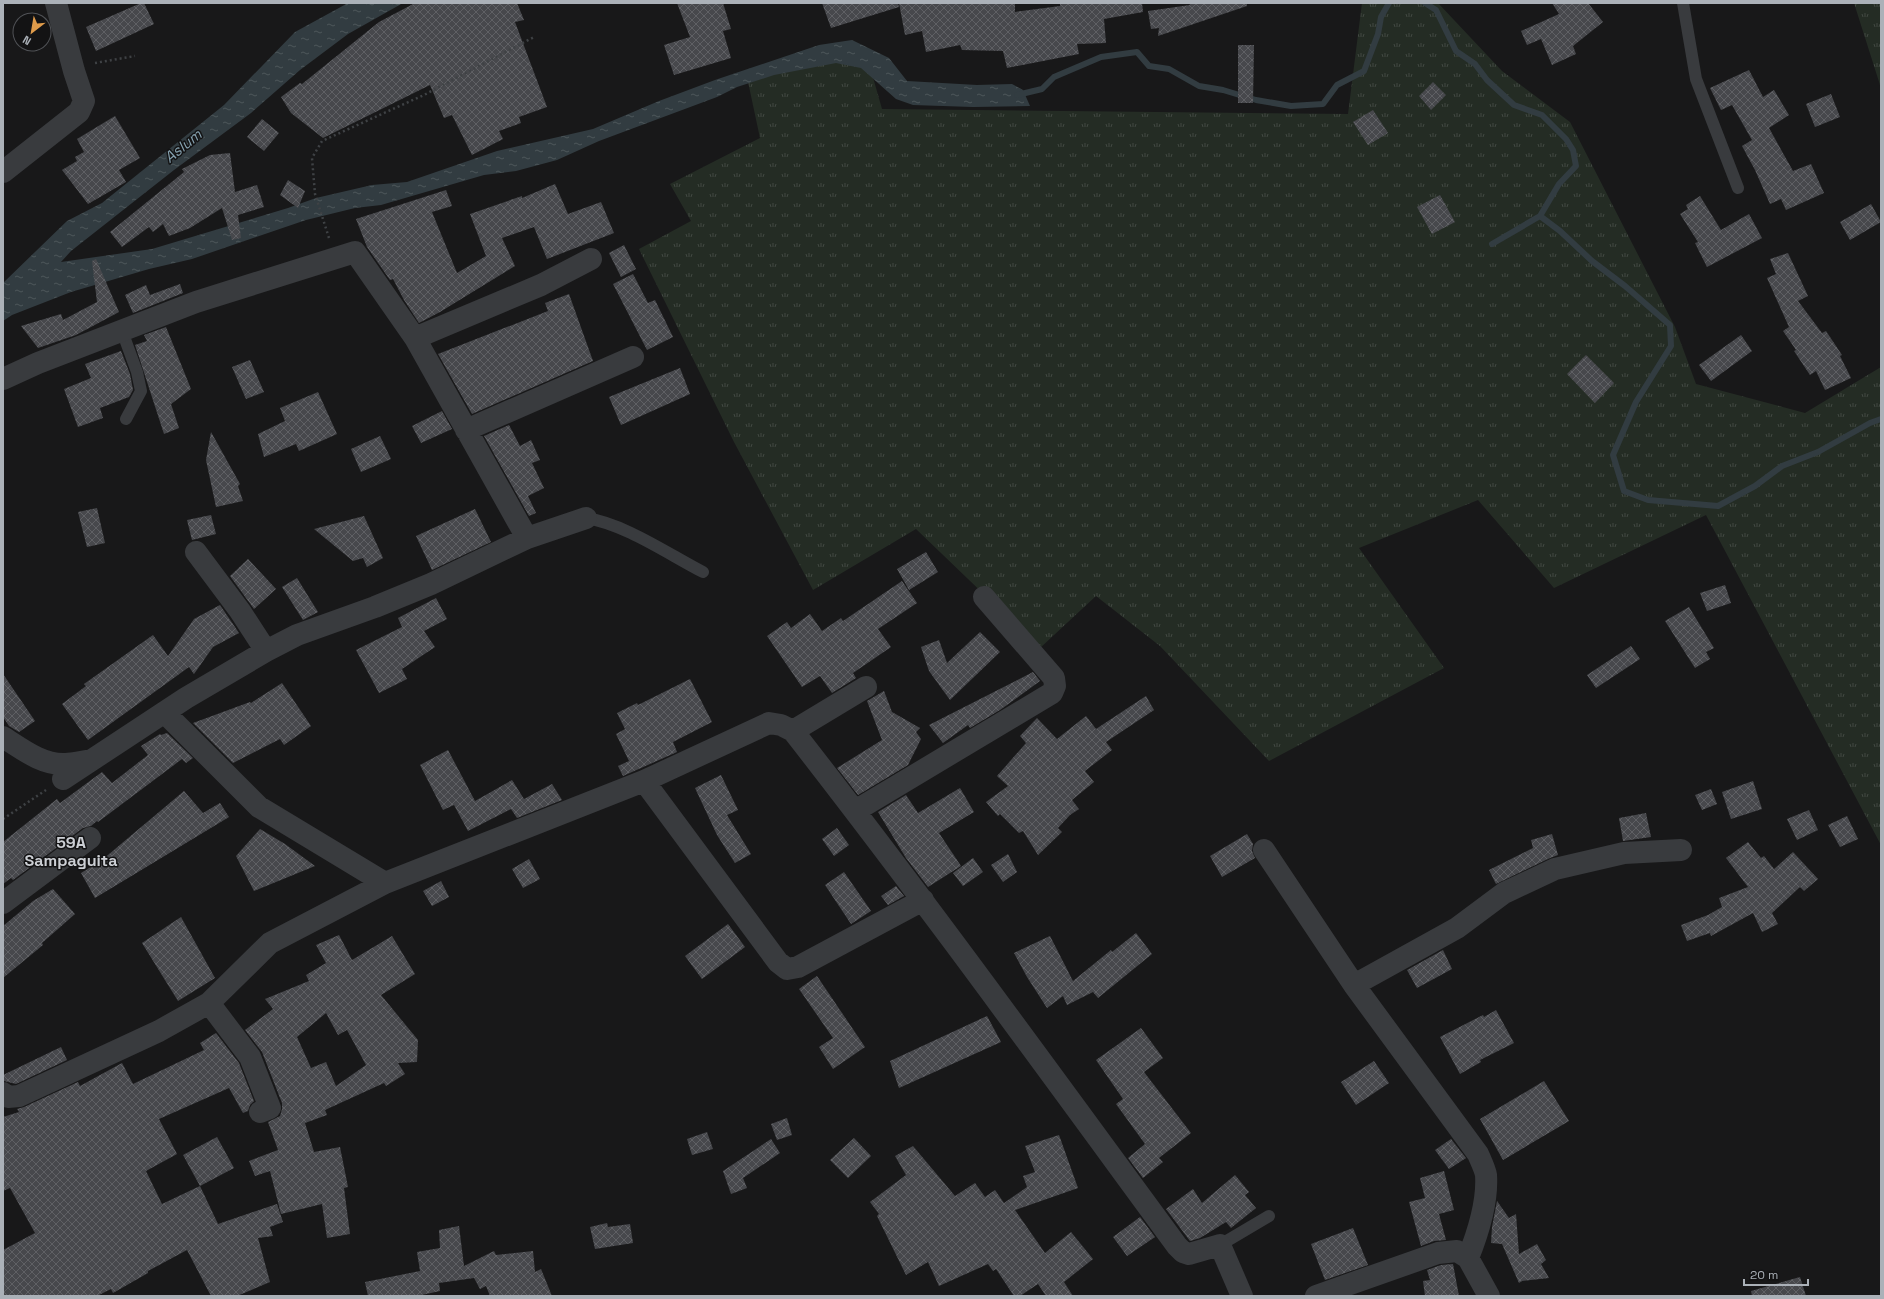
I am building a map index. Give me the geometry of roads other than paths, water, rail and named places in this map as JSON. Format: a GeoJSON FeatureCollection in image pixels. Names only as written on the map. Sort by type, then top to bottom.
{"type":"FeatureCollection","features":[{"type":"Feature","properties":{"kind":"street"},"geometry":{"type":"LineString","coordinates":[[3,172],[79,112],[84,102],[56,3]]}},
{"type":"Feature","properties":{"kind":"street"},"geometry":{"type":"LineString","coordinates":[[3,379],[38,363],[196,302],[355,252],[415,338],[527,538]]}},
{"type":"Feature","properties":{"kind":"street"},"geometry":{"type":"LineString","coordinates":[[415,338],[541,285],[590,259]]}},
{"type":"Feature","properties":{"kind":"street"},"geometry":{"type":"LineString","coordinates":[[466,430],[633,357]]}},
{"type":"Feature","properties":{"kind":"street"},"geometry":{"type":"LineString","coordinates":[[62,779],[186,698],[266,651],[297,636],[431,584],[527,538],[586,518]]}},
{"type":"Feature","properties":{"kind":"street"},"geometry":{"type":"LineString","coordinates":[[196,552],[240,611],[266,651]]}},
{"type":"Feature","properties":{"kind":"street"},"geometry":{"type":"LineString","coordinates":[[855,811],[1052,693],[1055,686],[1054,678],[984,597]]}},
{"type":"Feature","properties":{"kind":"street"},"geometry":{"type":"LineString","coordinates":[[793,731],[866,687]]}},
{"type":"Feature","properties":{"kind":"street"},"geometry":{"type":"LineString","coordinates":[[164,713],[259,808],[385,883]]}},
{"type":"Feature","properties":{"kind":"street"},"geometry":{"type":"LineString","coordinates":[[5,1095],[19,1096],[159,1031],[209,1003],[270,943],[385,883],[644,781],[769,723],[781,725],[793,731],[923,900],[1177,1246],[1183,1252],[1188,1254],[1220,1245],[1242,1296]]}},
{"type":"Feature","properties":{"kind":"street"},"geometry":{"type":"LineString","coordinates":[[3,737],[29,754],[52,763],[65,764],[91,760]]}},
{"type":"Feature","properties":{"kind":"street"},"geometry":{"type":"LineString","coordinates":[[644,781],[778,962],[787,969],[798,967],[923,900]]}},
{"type":"Feature","properties":{"kind":"street"},"geometry":{"type":"LineString","coordinates":[[3,903],[90,838]]}},
{"type":"Feature","properties":{"kind":"street"},"geometry":{"type":"LineString","coordinates":[[1264,850],[1354,985],[1478,1154],[1486,1174],[1485,1199],[1476,1238],[1468,1258]]}},
{"type":"Feature","properties":{"kind":"street"},"geometry":{"type":"LineString","coordinates":[[1354,985],[1457,928],[1504,893],[1554,869],[1624,853],[1681,850]]}},
{"type":"Feature","properties":{"kind":"street"},"geometry":{"type":"LineString","coordinates":[[209,1003],[250,1058],[270,1108],[260,1112]]}},
{"type":"Feature","properties":{"kind":"street"},"geometry":{"type":"LineString","coordinates":[[1316,1296],[1438,1253],[1458,1251],[1468,1258],[1489,1296]]}},
{"type":"Feature","properties":{"kind":"lane"},"geometry":{"type":"LineString","coordinates":[[1683,3],[1696,79],[1738,188]]}},
{"type":"Feature","properties":{"kind":"lane"},"geometry":{"type":"LineString","coordinates":[[122,331],[137,372],[141,391],[126,419]]}},
{"type":"Feature","properties":{"kind":"lane"},"geometry":{"type":"LineString","coordinates":[[586,518],[597,520],[619,528],[703,572]]}},
{"type":"Feature","properties":{"kind":"lane"},"geometry":{"type":"LineString","coordinates":[[1220,1245],[1269,1216]]}},
{"type":"Feature","properties":{"kind":"water","name":"Aslum"},"geometry":{"type":"Polygon","coordinates":[[[348,3],[403,3],[348,34],[300,70],[251,113],[174,170],[71,251],[61,262],[152,249],[288,208],[316,198],[372,185],[407,182],[497,151],[593,129],[659,101],[715,80],[819,45],[852,40],[889,58],[907,81],[977,85],[1012,84],[1023,90],[1030,106],[973,107],[913,105],[896,99],[861,68],[836,63],[774,75],[737,87],[717,97],[599,141],[557,160],[516,171],[484,175],[381,205],[355,208],[306,220],[192,259],[149,269],[71,292],[12,315],[3,321],[3,283],[67,221],[102,203],[224,105],[295,32],[348,3]]]}},
{"type":"Feature","properties":{"kind":"waterway"},"geometry":{"type":"LineString","coordinates":[[1017,95],[1042,89],[1054,77],[1101,57],[1137,52],[1149,66],[1169,69],[1199,86],[1223,90],[1256,100],[1291,106],[1323,104],[1337,85],[1364,71],[1378,34],[1381,17],[1389,3]]}},
{"type":"Feature","properties":{"kind":"waterway"},"geometry":{"type":"LineString","coordinates":[[1425,3],[1436,10],[1456,51],[1475,64],[1487,80],[1514,105],[1542,115],[1566,139],[1573,150],[1576,166],[1559,184],[1540,216],[1560,231],[1592,261],[1625,286],[1670,325],[1671,346],[1636,402],[1613,455],[1624,491],[1648,500],[1718,506],[1755,486],[1782,466],[1818,452],[1870,423],[1881,419]]}},
{"type":"Feature","properties":{"kind":"waterway"},"geometry":{"type":"LineString","coordinates":[[1492,244],[1540,216]]}},
{"type":"Feature","properties":{"kind":"district","name":"59A Sampaguita"},"geometry":{"type":"Point","coordinates":[71,851]}}]}
